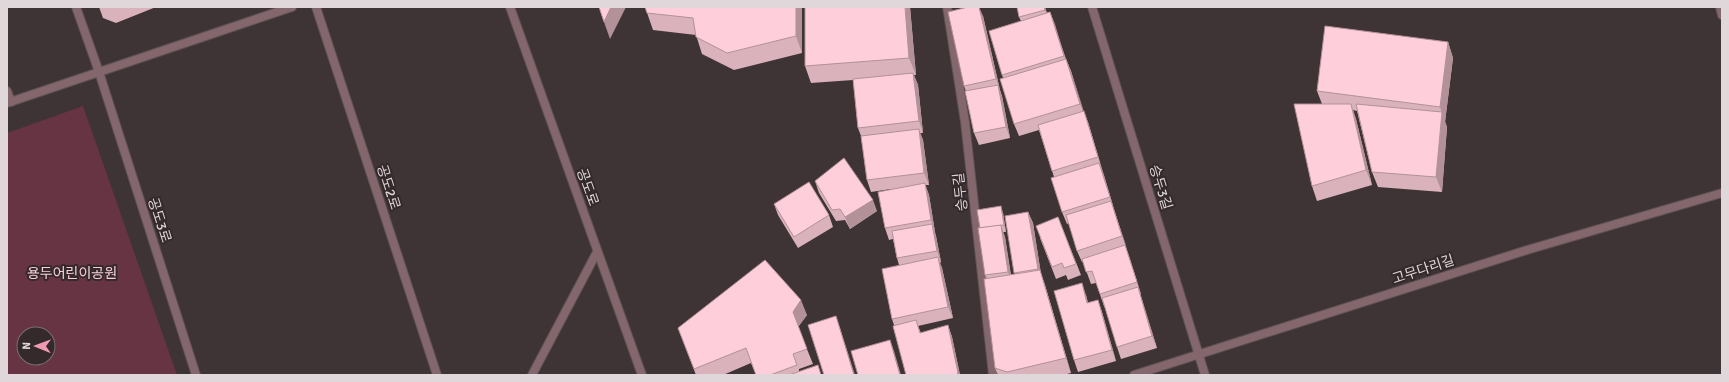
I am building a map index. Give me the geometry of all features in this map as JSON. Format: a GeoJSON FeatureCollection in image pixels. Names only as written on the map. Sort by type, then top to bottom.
{"type":"FeatureCollection","features":[{"type":"Feature","properties":{"kind":"street","name":"공도3로"},"geometry":{"type":"LineString","coordinates":[[76,7],[99,72],[196,375]]}},
{"type":"Feature","properties":{"kind":"street"},"geometry":{"type":"LineString","coordinates":[[7,91],[9,103],[292,7]]}},
{"type":"Feature","properties":{"kind":"street","name":"공도2로"},"geometry":{"type":"LineString","coordinates":[[316,7],[436,375]]}},
{"type":"Feature","properties":{"kind":"street","name":"공도로"},"geometry":{"type":"LineString","coordinates":[[510,7],[642,375]]}},
{"type":"Feature","properties":{"kind":"street","name":"승두길"},"geometry":{"type":"LineString","coordinates":[[947,7],[965,122],[993,375]]}},
{"type":"Feature","properties":{"kind":"street","name":"승두3길"},"geometry":{"type":"LineString","coordinates":[[1092,7],[1205,375]]}},
{"type":"Feature","properties":{"kind":"street"},"geometry":{"type":"LineString","coordinates":[[1720,7],[1722,15]]}},
{"type":"Feature","properties":{"kind":"street","name":"고무다리길"},"geometry":{"type":"LineString","coordinates":[[1134,375],[1199,356],[1527,250],[1722,193]]}},
{"type":"Feature","properties":{"kind":"street"},"geometry":{"type":"LineString","coordinates":[[532,375],[597,252]]}},
{"type":"Feature","properties":{"kind":"green space","name":"용두어린이공원"},"geometry":{"type":"Polygon","coordinates":[[[83,106],[177,375],[7,375],[7,133],[83,106]]]}},
{"type":"Feature","properties":{"kind":"building"},"geometry":{"type":"Polygon","coordinates":[[[599,7],[611,7],[604,22],[599,7]]]}},
{"type":"Feature","properties":{"kind":"building"},"geometry":{"type":"Polygon","coordinates":[[[645,7],[796,7],[796,36],[727,53],[696,37],[693,18],[647,13],[645,7]]]}},
{"type":"Feature","properties":{"kind":"building"},"geometry":{"type":"Polygon","coordinates":[[[805,7],[905,7],[909,58],[805,66],[805,7]]]}},
{"type":"Feature","properties":{"kind":"building"},"geometry":{"type":"Polygon","coordinates":[[[968,7],[979,7],[996,79],[964,86],[948,12],[968,7]]]}},
{"type":"Feature","properties":{"kind":"building"},"geometry":{"type":"Polygon","coordinates":[[[1017,7],[1044,7],[1045,10],[1019,17],[1017,7]]]}},
{"type":"Feature","properties":{"kind":"building"},"geometry":{"type":"Polygon","coordinates":[[[1050,12],[1064,56],[1002,75],[989,31],[1050,12]]]}},
{"type":"Feature","properties":{"kind":"building"},"geometry":{"type":"Polygon","coordinates":[[[1325,26],[1448,42],[1440,107],[1317,91],[1325,26]]]}},
{"type":"Feature","properties":{"kind":"building"},"geometry":{"type":"Polygon","coordinates":[[[1066,59],[1080,104],[1014,124],[1000,79],[1066,59]]]}},
{"type":"Feature","properties":{"kind":"building"},"geometry":{"type":"Polygon","coordinates":[[[913,73],[919,121],[858,128],[853,79],[913,73]]]}},
{"type":"Feature","properties":{"kind":"building"},"geometry":{"type":"Polygon","coordinates":[[[998,85],[1006,127],[974,133],[965,91],[998,85]]]}},
{"type":"Feature","properties":{"kind":"building"},"geometry":{"type":"Polygon","coordinates":[[[1294,104],[1351,104],[1366,170],[1312,186],[1294,104]]]}},
{"type":"Feature","properties":{"kind":"building"},"geometry":{"type":"Polygon","coordinates":[[[1356,104],[1442,112],[1436,177],[1372,172],[1356,104]]]}},
{"type":"Feature","properties":{"kind":"building"},"geometry":{"type":"Polygon","coordinates":[[[1084,111],[1098,157],[1052,171],[1038,125],[1084,111]]]}},
{"type":"Feature","properties":{"kind":"building"},"geometry":{"type":"Polygon","coordinates":[[[919,129],[924,173],[867,180],[861,136],[919,129]]]}},
{"type":"Feature","properties":{"kind":"building"},"geometry":{"type":"Polygon","coordinates":[[[844,158],[873,200],[845,217],[840,209],[832,210],[815,181],[844,158]]]}},
{"type":"Feature","properties":{"kind":"building"},"geometry":{"type":"Polygon","coordinates":[[[1099,163],[1110,197],[1062,212],[1051,178],[1099,163]]]}},
{"type":"Feature","properties":{"kind":"building"},"geometry":{"type":"Polygon","coordinates":[[[809,182],[829,215],[794,237],[774,204],[809,182]]]}},
{"type":"Feature","properties":{"kind":"building"},"geometry":{"type":"Polygon","coordinates":[[[925,183],[931,220],[885,228],[878,192],[925,183]]]}},
{"type":"Feature","properties":{"kind":"building"},"geometry":{"type":"Polygon","coordinates":[[[1111,201],[1122,236],[1077,251],[1066,215],[1111,201]]]}},
{"type":"Feature","properties":{"kind":"building"},"geometry":{"type":"Polygon","coordinates":[[[1001,206],[1004,225],[980,228],[977,210],[1001,206]]]}},
{"type":"Feature","properties":{"kind":"building"},"geometry":{"type":"Polygon","coordinates":[[[1028,212],[1038,269],[1014,273],[1005,216],[1028,212]]]}},
{"type":"Feature","properties":{"kind":"building"},"geometry":{"type":"Polygon","coordinates":[[[1058,217],[1076,264],[1064,268],[1062,263],[1052,267],[1036,226],[1058,217]]]}},
{"type":"Feature","properties":{"kind":"building"},"geometry":{"type":"Polygon","coordinates":[[[932,224],[937,251],[897,258],[892,231],[932,224]]]}},
{"type":"Feature","properties":{"kind":"building"},"geometry":{"type":"Polygon","coordinates":[[[1001,225],[1008,272],[985,275],[978,228],[1001,225]]]}},
{"type":"Feature","properties":{"kind":"building"},"geometry":{"type":"Polygon","coordinates":[[[1125,245],[1137,282],[1100,294],[1092,271],[1086,272],[1082,259],[1125,245]]]}},
{"type":"Feature","properties":{"kind":"building"},"geometry":{"type":"Polygon","coordinates":[[[938,257],[948,307],[892,319],[882,269],[938,257]]]}},
{"type":"Feature","properties":{"kind":"building"},"geometry":{"type":"Polygon","coordinates":[[[765,260],[801,300],[793,312],[807,349],[793,354],[797,365],[770,375],[756,375],[746,348],[694,369],[678,328],[765,260]]]}},
{"type":"Feature","properties":{"kind":"building"},"geometry":{"type":"Polygon","coordinates":[[[1040,270],[1066,358],[1007,372],[995,368],[984,279],[1040,270]]]}},
{"type":"Feature","properties":{"kind":"building"},"geometry":{"type":"Polygon","coordinates":[[[1082,283],[1087,303],[1098,300],[1112,350],[1074,360],[1054,291],[1082,283]]]}},
{"type":"Feature","properties":{"kind":"building"},"geometry":{"type":"Polygon","coordinates":[[[1138,287],[1152,336],[1117,347],[1102,298],[1138,287]]]}},
{"type":"Feature","properties":{"kind":"building"},"geometry":{"type":"Polygon","coordinates":[[[836,316],[854,375],[824,375],[808,325],[836,316]]]}},
{"type":"Feature","properties":{"kind":"building"},"geometry":{"type":"Polygon","coordinates":[[[916,320],[920,333],[948,325],[958,373],[956,375],[906,375],[893,326],[916,320]]]}},
{"type":"Feature","properties":{"kind":"building"},"geometry":{"type":"Polygon","coordinates":[[[890,340],[900,375],[858,375],[851,351],[890,340]]]}},
{"type":"Feature","properties":{"kind":"building"},"geometry":{"type":"Polygon","coordinates":[[[818,365],[821,375],[789,375],[818,365]]]}}]}
